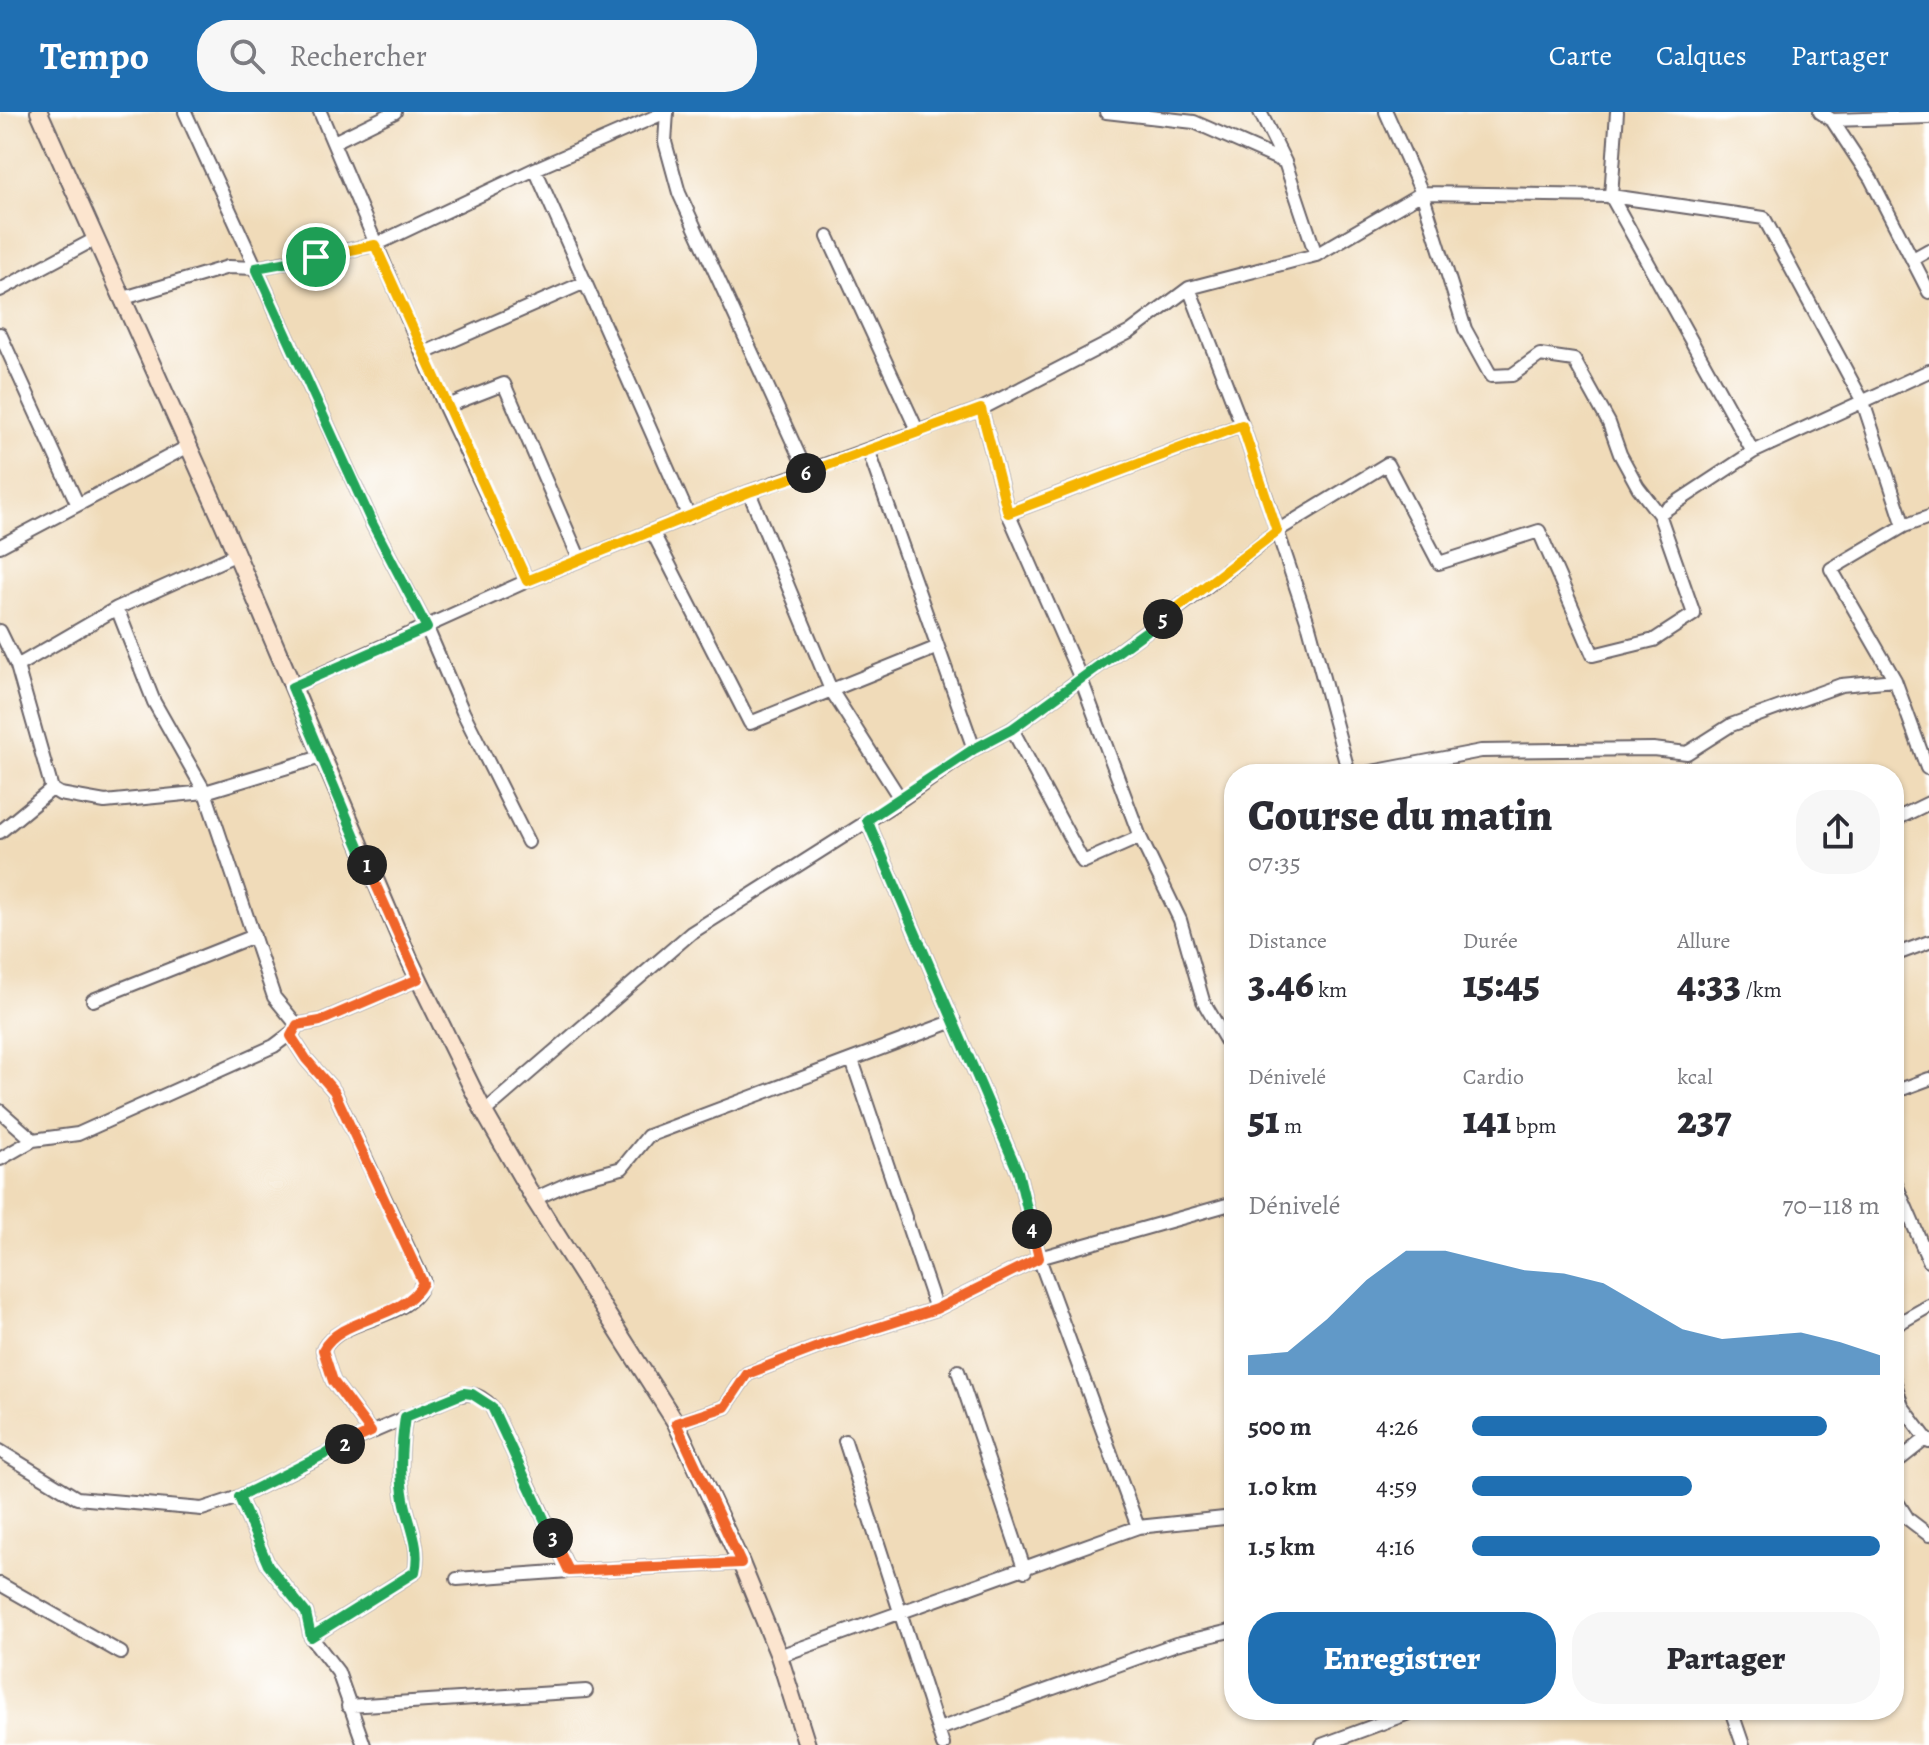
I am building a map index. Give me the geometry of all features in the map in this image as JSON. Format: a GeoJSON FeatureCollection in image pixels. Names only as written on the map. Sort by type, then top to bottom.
{"type":"FeatureCollection","features":[{"type":"Feature","properties":{"kind":"street"},"geometry":{"type":"LineString","coordinates":[[39,112],[124,298],[418,979],[484,1112],[534,1199],[676,1423],[741,1563],[779,1656],[807,1745]]}},
{"type":"Feature","properties":{"kind":"street"},"geometry":{"type":"LineString","coordinates":[[185,112],[372,523],[427,628],[463,712],[528,842]]}},
{"type":"Feature","properties":{"kind":"street"},"geometry":{"type":"LineString","coordinates":[[320,112],[445,407],[527,581]]}},
{"type":"Feature","properties":{"kind":"street"},"geometry":{"type":"LineString","coordinates":[[334,142],[395,112]]}},
{"type":"Feature","properties":{"kind":"street"},"geometry":{"type":"LineString","coordinates":[[124,298],[228,267],[256,268],[375,245],[535,169],[667,112],[665,142],[679,193],[807,473]]}},
{"type":"Feature","properties":{"kind":"street"},"geometry":{"type":"LineString","coordinates":[[1106,112],[1194,122],[1285,162]]}},
{"type":"Feature","properties":{"kind":"street"},"geometry":{"type":"LineString","coordinates":[[1260,112],[1285,162],[1316,255]]}},
{"type":"Feature","properties":{"kind":"street"},"geometry":{"type":"LineString","coordinates":[[484,1112],[691,933],[901,800],[974,749],[1012,729],[1277,531],[1387,464],[1439,563],[1539,531],[1593,655],[1654,640],[1694,614],[1659,514],[1638,487],[1620,454],[1609,423],[1574,360],[1540,355],[1512,375],[1491,376],[1465,329],[1422,193],[1386,112]]}},
{"type":"Feature","properties":{"kind":"street"},"geometry":{"type":"LineString","coordinates":[[1617,112],[1611,196],[1753,452]]}},
{"type":"Feature","properties":{"kind":"street"},"geometry":{"type":"LineString","coordinates":[[1820,112],[1832,120],[1871,179],[1929,292]]}},
{"type":"Feature","properties":{"kind":"street"},"geometry":{"type":"LineString","coordinates":[[1832,120],[1929,117]]}},
{"type":"Feature","properties":{"kind":"street"},"geometry":{"type":"LineString","coordinates":[[535,169],[689,517]]}},
{"type":"Feature","properties":{"kind":"street"},"geometry":{"type":"LineString","coordinates":[[292,687],[527,581],[749,492],[869,452],[981,409],[1130,332],[1189,288],[1316,255],[1422,193],[1611,196],[1764,218],[1863,402],[1904,526]]}},
{"type":"Feature","properties":{"kind":"street"},"geometry":{"type":"LineString","coordinates":[[828,237],[918,432]]}},
{"type":"Feature","properties":{"kind":"street"},"geometry":{"type":"LineString","coordinates":[[0,290],[97,238]]}},
{"type":"Feature","properties":{"kind":"street"},"geometry":{"type":"LineString","coordinates":[[1913,259],[1929,250]]}},
{"type":"Feature","properties":{"kind":"street"},"geometry":{"type":"LineString","coordinates":[[422,354],[583,283]]}},
{"type":"Feature","properties":{"kind":"street"},"geometry":{"type":"LineString","coordinates":[[1189,288],[1242,425],[1337,720],[1347,764]]}},
{"type":"Feature","properties":{"kind":"street"},"geometry":{"type":"LineString","coordinates":[[0,334],[77,503]]}},
{"type":"Feature","properties":{"kind":"street"},"geometry":{"type":"LineString","coordinates":[[1659,514],[1753,452],[1929,371]]}},
{"type":"Feature","properties":{"kind":"street"},"geometry":{"type":"LineString","coordinates":[[445,407],[504,384],[580,560]]}},
{"type":"Feature","properties":{"kind":"street"},"geometry":{"type":"LineString","coordinates":[[981,409],[1008,513],[1081,679],[1140,837],[1180,920],[1203,1001],[1224,1037]]}},
{"type":"Feature","properties":{"kind":"street"},"geometry":{"type":"LineString","coordinates":[[1008,513],[1242,425]]}},
{"type":"Feature","properties":{"kind":"street"},"geometry":{"type":"LineString","coordinates":[[0,546],[187,447]]}},
{"type":"Feature","properties":{"kind":"street"},"geometry":{"type":"LineString","coordinates":[[869,452],[974,749]]}},
{"type":"Feature","properties":{"kind":"street"},"geometry":{"type":"LineString","coordinates":[[749,492],[831,690],[901,800]]}},
{"type":"Feature","properties":{"kind":"street"},"geometry":{"type":"LineString","coordinates":[[1927,768],[1895,680],[1831,569],[1904,526],[1929,517]]}},
{"type":"Feature","properties":{"kind":"street"},"geometry":{"type":"LineString","coordinates":[[652,531],[750,723],[938,647]]}},
{"type":"Feature","properties":{"kind":"street"},"geometry":{"type":"LineString","coordinates":[[17,666],[117,608],[235,555]]}},
{"type":"Feature","properties":{"kind":"street"},"geometry":{"type":"LineString","coordinates":[[117,608],[154,702],[205,792],[274,997],[306,1059],[334,1091],[423,1280],[413,1296],[336,1334],[323,1350],[333,1381],[371,1432]]}},
{"type":"Feature","properties":{"kind":"street"},"geometry":{"type":"LineString","coordinates":[[0,631],[17,666],[52,789],[60,794],[105,802],[205,792],[321,757]]}},
{"type":"Feature","properties":{"kind":"street"},"geometry":{"type":"LineString","coordinates":[[1413,764],[1481,751],[1653,749],[1687,753],[1731,725],[1841,685],[1895,680]]}},
{"type":"Feature","properties":{"kind":"street"},"geometry":{"type":"LineString","coordinates":[[1012,729],[1083,862],[1140,837]]}},
{"type":"Feature","properties":{"kind":"street"},"geometry":{"type":"LineString","coordinates":[[2,827],[52,789]]}},
{"type":"Feature","properties":{"kind":"street"},"geometry":{"type":"LineString","coordinates":[[1904,815],[1929,803]]}},
{"type":"Feature","properties":{"kind":"street"},"geometry":{"type":"LineString","coordinates":[[867,820],[1018,1172],[1039,1258],[1138,1527]]}},
{"type":"Feature","properties":{"kind":"street"},"geometry":{"type":"LineString","coordinates":[[93,1000],[254,936]]}},
{"type":"Feature","properties":{"kind":"street"},"geometry":{"type":"LineString","coordinates":[[1904,951],[1929,942]]}},
{"type":"Feature","properties":{"kind":"street"},"geometry":{"type":"LineString","coordinates":[[0,1159],[33,1140],[78,1134],[294,1031],[418,979]]}},
{"type":"Feature","properties":{"kind":"street"},"geometry":{"type":"LineString","coordinates":[[534,1199],[576,1180],[622,1168],[648,1136],[954,1021]]}},
{"type":"Feature","properties":{"kind":"street"},"geometry":{"type":"LineString","coordinates":[[852,1060],[936,1309]]}},
{"type":"Feature","properties":{"kind":"street"},"geometry":{"type":"LineString","coordinates":[[1904,1088],[1929,1079]]}},
{"type":"Feature","properties":{"kind":"street"},"geometry":{"type":"LineString","coordinates":[[0,1111],[33,1140]]}},
{"type":"Feature","properties":{"kind":"street"},"geometry":{"type":"LineString","coordinates":[[1904,1203],[1929,1261]]}},
{"type":"Feature","properties":{"kind":"street"},"geometry":{"type":"LineString","coordinates":[[676,1423],[725,1407],[747,1374],[823,1345],[936,1309],[1039,1258],[1224,1206]]}},
{"type":"Feature","properties":{"kind":"street"},"geometry":{"type":"LineString","coordinates":[[1904,1320],[1929,1306]]}},
{"type":"Feature","properties":{"kind":"street"},"geometry":{"type":"LineString","coordinates":[[958,1371],[1025,1571]]}},
{"type":"Feature","properties":{"kind":"street"},"geometry":{"type":"LineString","coordinates":[[0,1451],[77,1498],[202,1509],[239,1497],[371,1432],[464,1393],[484,1398],[492,1407],[569,1571]]}},
{"type":"Feature","properties":{"kind":"street"},"geometry":{"type":"LineString","coordinates":[[1904,1409],[1928,1440],[1904,1457]]}},
{"type":"Feature","properties":{"kind":"street"},"geometry":{"type":"LineString","coordinates":[[311,1637],[415,1572],[418,1549],[404,1497],[401,1469],[405,1417]]}},
{"type":"Feature","properties":{"kind":"street"},"geometry":{"type":"LineString","coordinates":[[845,1441],[903,1612],[943,1745]]}},
{"type":"Feature","properties":{"kind":"street"},"geometry":{"type":"LineString","coordinates":[[239,1497],[268,1565],[306,1613],[311,1637],[338,1672],[364,1745]]}},
{"type":"Feature","properties":{"kind":"street"},"geometry":{"type":"LineString","coordinates":[[1904,1513],[1929,1535]]}},
{"type":"Feature","properties":{"kind":"street"},"geometry":{"type":"LineString","coordinates":[[779,1656],[1025,1571],[1138,1527],[1224,1518]]}},
{"type":"Feature","properties":{"kind":"street"},"geometry":{"type":"LineString","coordinates":[[457,1579],[741,1563]]}},
{"type":"Feature","properties":{"kind":"street"},"geometry":{"type":"LineString","coordinates":[[0,1584],[121,1653]]}},
{"type":"Feature","properties":{"kind":"street"},"geometry":{"type":"LineString","coordinates":[[939,1729],[1176,1644],[1224,1632]]}},
{"type":"Feature","properties":{"kind":"street"},"geometry":{"type":"LineString","coordinates":[[348,1706],[586,1691]]}},
{"type":"Feature","properties":{"kind":"street"},"geometry":{"type":"LineString","coordinates":[[1322,1745],[1390,1720]]}},
{"type":"Feature","properties":{"kind":"street"},"geometry":{"type":"LineString","coordinates":[[1734,1720],[1743,1745]]}},
{"type":"Feature","properties":{"kind":"route"},"geometry":{"type":"LineString","coordinates":[[375,245],[445,407],[527,581],[749,492],[869,452],[981,409],[1008,513],[1242,425],[1277,531],[1201,591],[1012,729],[974,749],[867,820],[1018,1172],[1039,1258],[936,1309],[823,1345],[747,1374],[725,1407],[676,1423],[741,1563],[569,1571],[492,1407],[484,1398],[464,1393],[405,1417],[401,1469],[404,1497],[418,1549],[415,1572],[403,1583],[311,1637],[306,1613],[268,1565],[251,1533],[239,1497],[371,1432],[361,1414],[333,1381],[322,1355],[323,1350],[328,1340],[336,1334],[369,1321],[413,1296],[423,1280],[334,1091],[298,1049],[291,1036],[297,1025],[320,1021],[418,979],[292,687],[427,628],[372,523],[256,268],[316,257],[375,245]]}}]}
